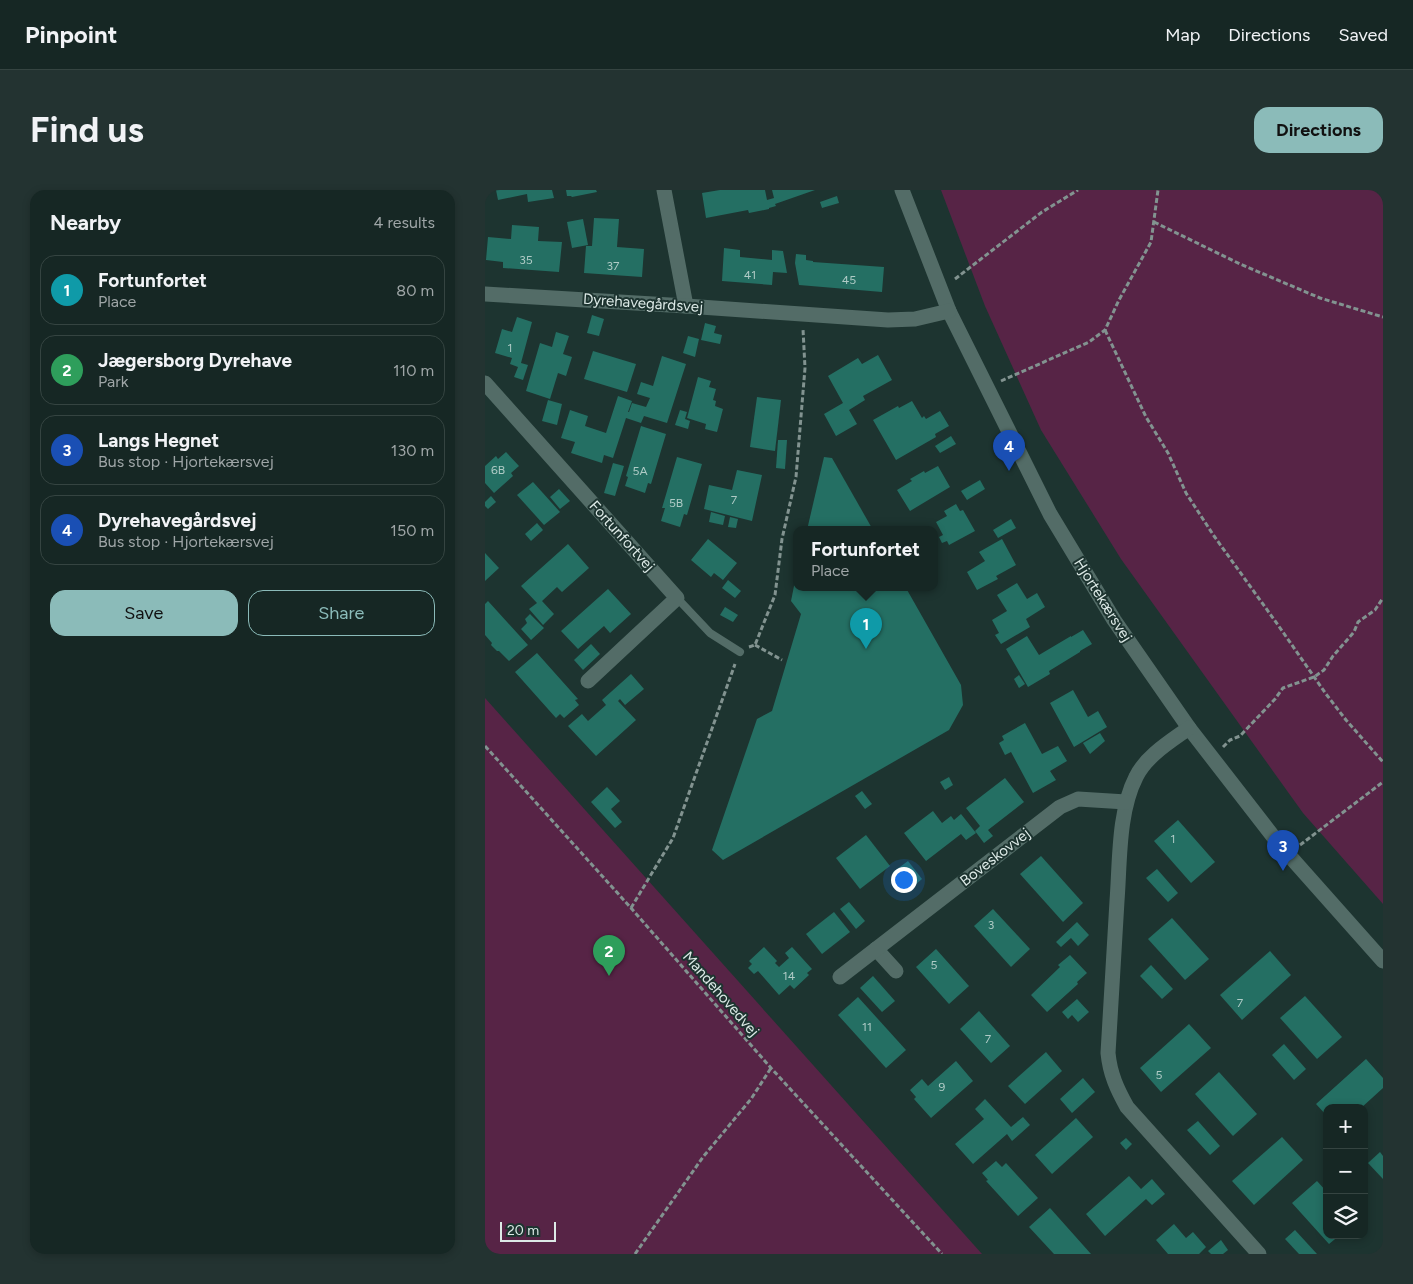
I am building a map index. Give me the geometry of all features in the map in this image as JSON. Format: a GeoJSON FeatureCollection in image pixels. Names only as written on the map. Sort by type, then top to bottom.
{"type":"FeatureCollection","features":[{"type":"Feature","properties":{"kind":"street"},"geometry":{"type":"LineString","coordinates":[[664,190],[686,306]]}},
{"type":"Feature","properties":{"kind":"street","name":"Hjortekærsvej"},"geometry":{"type":"LineString","coordinates":[[901,190],[949,311],[1050,514],[1114,620],[1208,753],[1288,854],[1383,962]]}},
{"type":"Feature","properties":{"kind":"street","name":"Dyrehavegårdsvej"},"geometry":{"type":"LineString","coordinates":[[485,294],[888,320],[915,319],[949,311]]}},
{"type":"Feature","properties":{"kind":"street","name":"Fortunfortvej"},"geometry":{"type":"LineString","coordinates":[[485,383],[677,598]]}},
{"type":"Feature","properties":{"kind":"street"},"geometry":{"type":"LineString","coordinates":[[588,681],[677,598]]}},
{"type":"Feature","properties":{"kind":"street"},"geometry":{"type":"LineString","coordinates":[[1189,728],[1153,755],[1136,775],[1126,802],[1122,825],[1108,1053],[1109,1068],[1116,1088],[1127,1107],[1259,1254]]}},
{"type":"Feature","properties":{"kind":"street","name":"Boveskovvej"},"geometry":{"type":"LineString","coordinates":[[840,977],[1060,807],[1078,799],[1126,802]]}},
{"type":"Feature","properties":{"kind":"street"},"geometry":{"type":"LineString","coordinates":[[877,949],[896,971]]}},
{"type":"Feature","properties":{"kind":"lane"},"geometry":{"type":"LineString","coordinates":[[677,598],[710,632],[740,652]]}},
{"type":"Feature","properties":{"kind":"path"},"geometry":{"type":"LineString","coordinates":[[941,290],[1042,212],[1078,190]]}},
{"type":"Feature","properties":{"kind":"path"},"geometry":{"type":"LineString","coordinates":[[987,387],[1089,342],[1105,330],[1151,242],[1158,190]]}},
{"type":"Feature","properties":{"kind":"path"},"geometry":{"type":"LineString","coordinates":[[1154,222],[1240,264],[1320,298],[1383,317]]}},
{"type":"Feature","properties":{"kind":"path"},"geometry":{"type":"LineString","coordinates":[[631,908],[673,838],[740,652],[755,645],[775,595],[782,539],[797,477],[805,368],[801,314]]}},
{"type":"Feature","properties":{"kind":"path"},"geometry":{"type":"LineString","coordinates":[[1105,330],[1146,417],[1168,453],[1186,492],[1214,536],[1346,720],[1383,762]]}},
{"type":"Feature","properties":{"kind":"path"},"geometry":{"type":"LineString","coordinates":[[1208,753],[1241,736],[1283,688],[1314,677],[1324,670],[1333,656],[1354,632],[1357,622],[1375,610],[1383,598]]}},
{"type":"Feature","properties":{"kind":"path"},"geometry":{"type":"LineString","coordinates":[[755,645],[782,660]]}},
{"type":"Feature","properties":{"kind":"path","name":"Mandehovedvej"},"geometry":{"type":"LineString","coordinates":[[485,746],[631,908],[771,1068],[942,1254]]}},
{"type":"Feature","properties":{"kind":"path"},"geometry":{"type":"LineString","coordinates":[[1288,854],[1383,782]]}},
{"type":"Feature","properties":{"kind":"path"},"geometry":{"type":"LineString","coordinates":[[635,1254],[703,1158],[751,1099],[771,1068]]}},
{"type":"Feature","properties":{"kind":"shaded area"},"geometry":{"type":"Polygon","coordinates":[[[941,190],[1383,190],[1383,904],[1303,813],[1121,559],[1041,430],[985,306],[941,190]]]}},
{"type":"Feature","properties":{"kind":"shaded area"},"geometry":{"type":"Polygon","coordinates":[[[485,698],[982,1254],[485,1254],[485,698]]]}},
{"type":"Feature","properties":{"kind":"building"},"geometry":{"type":"Polygon","coordinates":[[[496,190],[552,190],[554,198],[528,202],[527,194],[498,200],[496,190]]]}},
{"type":"Feature","properties":{"kind":"building"},"geometry":{"type":"Polygon","coordinates":[[[566,190],[596,190],[597,192],[572,197],[567,196],[566,190]]]}},
{"type":"Feature","properties":{"kind":"building"},"geometry":{"type":"Polygon","coordinates":[[[720,190],[765,190],[767,200],[774,198],[772,190],[815,190],[775,204],[776,206],[769,209],[749,213],[748,210],[706,218],[702,193],[720,190]]]}},
{"type":"Feature","properties":{"kind":"building"},"geometry":{"type":"Polygon","coordinates":[[[837,196],[839,203],[822,208],[820,202],[837,196]]]}},
{"type":"Feature","properties":{"kind":"building"},"geometry":{"type":"Polygon","coordinates":[[[594,218],[619,219],[617,247],[644,249],[642,277],[584,273],[586,246],[592,246],[594,218]]]}},
{"type":"Feature","properties":{"kind":"building"},"geometry":{"type":"Polygon","coordinates":[[[583,219],[588,245],[572,248],[567,222],[583,219]]]}},
{"type":"Feature","properties":{"kind":"building"},"geometry":{"type":"Polygon","coordinates":[[[512,225],[539,227],[538,241],[562,242],[559,272],[503,268],[503,262],[486,260],[488,237],[511,239],[512,225]]]}},
{"type":"Feature","properties":{"kind":"building"},"geometry":{"type":"Polygon","coordinates":[[[724,248],[740,250],[740,257],[772,260],[772,250],[783,251],[787,273],[773,272],[772,285],[722,281],[724,248]]]}},
{"type":"Feature","properties":{"kind":"building"},"geometry":{"type":"Polygon","coordinates":[[[796,254],[806,255],[806,260],[813,262],[884,267],[882,292],[799,285],[795,263],[796,254]]]}},
{"type":"Feature","properties":{"kind":"building"},"geometry":{"type":"Polygon","coordinates":[[[592,315],[604,319],[599,336],[587,333],[592,315]]]}},
{"type":"Feature","properties":{"kind":"building"},"geometry":{"type":"Polygon","coordinates":[[[517,317],[532,322],[521,363],[528,365],[523,380],[514,377],[518,367],[510,364],[512,358],[495,353],[502,329],[512,332],[517,317]]]}},
{"type":"Feature","properties":{"kind":"building"},"geometry":{"type":"Polygon","coordinates":[[[705,323],[716,326],[714,333],[722,335],[720,344],[701,340],[705,323]]]}},
{"type":"Feature","properties":{"kind":"building"},"geometry":{"type":"Polygon","coordinates":[[[556,332],[569,336],[563,354],[572,357],[566,376],[558,373],[550,399],[526,391],[540,343],[552,347],[556,332]]]}},
{"type":"Feature","properties":{"kind":"building"},"geometry":{"type":"Polygon","coordinates":[[[688,336],[699,339],[695,357],[683,353],[688,336]]]}},
{"type":"Feature","properties":{"kind":"building"},"geometry":{"type":"Polygon","coordinates":[[[593,351],[636,364],[627,392],[584,379],[593,351]]]}},
{"type":"Feature","properties":{"kind":"building"},"geometry":{"type":"Polygon","coordinates":[[[878,355],[892,380],[863,396],[865,400],[849,410],[857,424],[836,436],[824,414],[843,403],[828,376],[858,358],[862,364],[878,355]]]}},
{"type":"Feature","properties":{"kind":"building"},"geometry":{"type":"Polygon","coordinates":[[[662,356],[686,364],[667,423],[644,416],[641,423],[626,418],[613,458],[604,455],[602,463],[571,453],[575,442],[561,438],[570,410],[588,416],[585,426],[606,433],[618,396],[632,401],[628,412],[632,403],[646,407],[650,398],[637,394],[641,382],[653,386],[662,356]]]}},
{"type":"Feature","properties":{"kind":"building"},"geometry":{"type":"Polygon","coordinates":[[[698,377],[711,381],[709,387],[716,389],[713,400],[716,401],[715,406],[723,409],[717,432],[705,429],[706,424],[687,418],[698,377]]]}},
{"type":"Feature","properties":{"kind":"building"},"geometry":{"type":"Polygon","coordinates":[[[757,397],[781,400],[775,451],[750,447],[757,397]]]}},
{"type":"Feature","properties":{"kind":"building"},"geometry":{"type":"Polygon","coordinates":[[[548,400],[562,404],[557,425],[542,421],[548,400]]]}},
{"type":"Feature","properties":{"kind":"building"},"geometry":{"type":"Polygon","coordinates":[[[912,401],[922,418],[924,416],[926,419],[940,411],[949,426],[935,434],[936,437],[896,460],[873,420],[898,406],[899,408],[912,401]]]}},
{"type":"Feature","properties":{"kind":"building"},"geometry":{"type":"Polygon","coordinates":[[[680,410],[687,412],[685,419],[690,421],[688,429],[675,425],[680,410]]]}},
{"type":"Feature","properties":{"kind":"building"},"geometry":{"type":"Polygon","coordinates":[[[641,426],[666,434],[651,484],[648,483],[645,493],[625,486],[628,477],[626,476],[641,426]]]}},
{"type":"Feature","properties":{"kind":"building"},"geometry":{"type":"Polygon","coordinates":[[[951,436],[956,444],[940,453],[935,446],[951,436]]]}},
{"type":"Feature","properties":{"kind":"building"},"geometry":{"type":"Polygon","coordinates":[[[778,440],[787,440],[785,469],[776,468],[778,440]]]}},
{"type":"Feature","properties":{"kind":"building"},"geometry":{"type":"Polygon","coordinates":[[[506,452],[519,466],[511,473],[513,476],[494,493],[485,483],[485,466],[496,456],[498,459],[506,452]]]}},
{"type":"Feature","properties":{"kind":"building"},"geometry":{"type":"Polygon","coordinates":[[[677,457],[702,464],[687,515],[684,514],[680,527],[661,521],[665,508],[662,508],[677,457]]]}},
{"type":"Feature","properties":{"kind":"building"},"geometry":{"type":"Polygon","coordinates":[[[824,457],[832,458],[871,526],[808,526],[824,457]]]}},
{"type":"Feature","properties":{"kind":"building"},"geometry":{"type":"Polygon","coordinates":[[[613,463],[624,466],[615,496],[604,493],[613,463]]]}},
{"type":"Feature","properties":{"kind":"building"},"geometry":{"type":"Polygon","coordinates":[[[938,466],[950,487],[910,511],[897,490],[912,481],[910,479],[938,466]]]}},
{"type":"Feature","properties":{"kind":"building"},"geometry":{"type":"Polygon","coordinates":[[[737,470],[762,475],[752,521],[704,509],[709,485],[732,490],[737,470]]]}},
{"type":"Feature","properties":{"kind":"building"},"geometry":{"type":"Polygon","coordinates":[[[980,480],[985,489],[967,500],[961,491],[980,480]]]}},
{"type":"Feature","properties":{"kind":"building"},"geometry":{"type":"Polygon","coordinates":[[[533,482],[560,512],[544,525],[517,495],[533,482]]]}},
{"type":"Feature","properties":{"kind":"building"},"geometry":{"type":"Polygon","coordinates":[[[559,489],[570,501],[560,509],[550,497],[559,489]]]}},
{"type":"Feature","properties":{"kind":"building"},"geometry":{"type":"Polygon","coordinates":[[[491,496],[496,502],[488,509],[485,506],[485,502],[491,496]]]}},
{"type":"Feature","properties":{"kind":"building"},"geometry":{"type":"Polygon","coordinates":[[[956,504],[960,511],[963,510],[975,531],[949,545],[947,541],[942,543],[939,537],[943,535],[936,522],[947,516],[944,511],[956,504]]]}},
{"type":"Feature","properties":{"kind":"building"},"geometry":{"type":"Polygon","coordinates":[[[711,512],[725,516],[723,525],[709,522],[711,512]]]}},
{"type":"Feature","properties":{"kind":"building"},"geometry":{"type":"Polygon","coordinates":[[[730,517],[738,519],[736,528],[728,527],[730,517]]]}},
{"type":"Feature","properties":{"kind":"building"},"geometry":{"type":"Polygon","coordinates":[[[1011,519],[1016,528],[998,538],[993,530],[1011,519]]]}},
{"type":"Feature","properties":{"kind":"building"},"geometry":{"type":"Polygon","coordinates":[[[537,523],[543,530],[531,541],[525,534],[537,523]]]}},
{"type":"Feature","properties":{"kind":"building"},"geometry":{"type":"Polygon","coordinates":[[[708,539],[737,563],[723,580],[714,573],[711,577],[691,560],[708,539]]]}},
{"type":"Feature","properties":{"kind":"building"},"geometry":{"type":"Polygon","coordinates":[[[1002,539],[1016,565],[996,576],[998,579],[977,590],[967,572],[985,561],[979,552],[1002,539]]]}},
{"type":"Feature","properties":{"kind":"building"},"geometry":{"type":"Polygon","coordinates":[[[568,544],[589,568],[562,592],[557,587],[542,601],[554,614],[543,625],[529,609],[537,603],[521,586],[568,544]]]}},
{"type":"Feature","properties":{"kind":"building"},"geometry":{"type":"Polygon","coordinates":[[[485,553],[499,568],[485,581],[485,553]]]}},
{"type":"Feature","properties":{"kind":"building"},"geometry":{"type":"Polygon","coordinates":[[[728,580],[741,591],[735,598],[722,588],[728,580]]]}},
{"type":"Feature","properties":{"kind":"building"},"geometry":{"type":"Polygon","coordinates":[[[1017,583],[1027,599],[1037,593],[1045,607],[1026,619],[1030,627],[1001,644],[995,635],[999,633],[992,620],[1007,611],[997,595],[1017,583]]]}},
{"type":"Feature","properties":{"kind":"building"},"geometry":{"type":"Polygon","coordinates":[[[608,589],[631,614],[610,633],[604,626],[578,649],[561,631],[608,589]]]}},
{"type":"Feature","properties":{"kind":"building"},"geometry":{"type":"Polygon","coordinates":[[[793,591],[908,591],[961,685],[963,705],[949,730],[723,860],[712,850],[757,719],[772,711],[801,614],[791,601],[793,591]]]}},
{"type":"Feature","properties":{"kind":"building"},"geometry":{"type":"Polygon","coordinates":[[[488,601],[528,645],[509,661],[491,645],[492,643],[485,635],[485,604],[488,601]]]}},
{"type":"Feature","properties":{"kind":"building"},"geometry":{"type":"Polygon","coordinates":[[[725,607],[738,615],[733,622],[720,615],[725,607]]]}},
{"type":"Feature","properties":{"kind":"building"},"geometry":{"type":"Polygon","coordinates":[[[530,614],[544,628],[531,640],[521,629],[527,623],[525,619],[530,614]]]}},
{"type":"Feature","properties":{"kind":"building"},"geometry":{"type":"Polygon","coordinates":[[[1083,630],[1092,644],[1049,671],[1050,674],[1028,687],[1006,649],[1027,636],[1039,655],[1083,630]]]}},
{"type":"Feature","properties":{"kind":"building"},"geometry":{"type":"Polygon","coordinates":[[[591,644],[600,654],[583,670],[574,660],[591,644]]]}},
{"type":"Feature","properties":{"kind":"building"},"geometry":{"type":"Polygon","coordinates":[[[537,653],[578,699],[575,700],[579,705],[564,718],[560,714],[556,718],[515,672],[537,653]]]}},
{"type":"Feature","properties":{"kind":"building"},"geometry":{"type":"Polygon","coordinates":[[[631,674],[644,689],[625,705],[620,699],[618,701],[636,720],[596,756],[568,726],[582,714],[588,721],[606,705],[602,700],[631,674]]]}},
{"type":"Feature","properties":{"kind":"building"},"geometry":{"type":"Polygon","coordinates":[[[1019,675],[1025,684],[1019,688],[1014,679],[1019,675]]]}},
{"type":"Feature","properties":{"kind":"building"},"geometry":{"type":"Polygon","coordinates":[[[1073,690],[1088,717],[1098,711],[1107,727],[1074,747],[1050,703],[1073,690]]]}},
{"type":"Feature","properties":{"kind":"building"},"geometry":{"type":"Polygon","coordinates":[[[1025,723],[1042,754],[1058,746],[1067,761],[1050,771],[1056,780],[1033,793],[1011,752],[1005,755],[999,743],[1004,740],[1002,736],[1025,723]]]}},
{"type":"Feature","properties":{"kind":"building"},"geometry":{"type":"Polygon","coordinates":[[[1100,733],[1105,741],[1090,754],[1083,743],[1100,733]]]}},
{"type":"Feature","properties":{"kind":"building"},"geometry":{"type":"Polygon","coordinates":[[[949,777],[953,785],[945,790],[940,782],[949,777]]]}},
{"type":"Feature","properties":{"kind":"building"},"geometry":{"type":"Polygon","coordinates":[[[1005,778],[1024,802],[988,830],[993,836],[984,843],[975,831],[980,826],[966,808],[1005,778]]]}},
{"type":"Feature","properties":{"kind":"building"},"geometry":{"type":"Polygon","coordinates":[[[607,787],[620,801],[611,809],[622,822],[615,828],[591,802],[607,787]]]}},
{"type":"Feature","properties":{"kind":"building"},"geometry":{"type":"Polygon","coordinates":[[[862,791],[872,804],[865,809],[855,796],[862,791]]]}},
{"type":"Feature","properties":{"kind":"building"},"geometry":{"type":"Polygon","coordinates":[[[933,811],[942,823],[951,816],[954,820],[961,814],[976,833],[966,840],[961,834],[926,861],[904,833],[933,811]]]}},
{"type":"Feature","properties":{"kind":"building"},"geometry":{"type":"Polygon","coordinates":[[[1178,820],[1215,862],[1191,883],[1154,841],[1178,820]]]}},
{"type":"Feature","properties":{"kind":"building"},"geometry":{"type":"Polygon","coordinates":[[[866,835],[890,866],[860,889],[836,858],[866,835]]]}},
{"type":"Feature","properties":{"kind":"building"},"geometry":{"type":"Polygon","coordinates":[[[1041,856],[1083,903],[1063,922],[1020,874],[1041,856]]]}},
{"type":"Feature","properties":{"kind":"building"},"geometry":{"type":"Polygon","coordinates":[[[908,861],[922,879],[908,891],[893,872],[908,861]]]}},
{"type":"Feature","properties":{"kind":"building"},"geometry":{"type":"Polygon","coordinates":[[[1157,869],[1178,893],[1168,902],[1146,878],[1157,869]]]}},
{"type":"Feature","properties":{"kind":"building"},"geometry":{"type":"Polygon","coordinates":[[[849,902],[865,921],[856,929],[840,909],[849,902]]]}},
{"type":"Feature","properties":{"kind":"building"},"geometry":{"type":"Polygon","coordinates":[[[993,909],[1030,949],[1011,967],[974,926],[993,909]]]}},
{"type":"Feature","properties":{"kind":"building"},"geometry":{"type":"Polygon","coordinates":[[[834,912],[850,932],[822,954],[806,934],[834,912]]]}},
{"type":"Feature","properties":{"kind":"building"},"geometry":{"type":"Polygon","coordinates":[[[1172,918],[1209,959],[1185,980],[1148,939],[1172,918]]]}},
{"type":"Feature","properties":{"kind":"building"},"geometry":{"type":"Polygon","coordinates":[[[1077,922],[1089,935],[1078,946],[1071,938],[1061,947],[1056,942],[1077,922]]]}},
{"type":"Feature","properties":{"kind":"building"},"geometry":{"type":"Polygon","coordinates":[[[764,947],[777,961],[775,963],[779,967],[789,958],[785,953],[792,947],[812,969],[807,973],[809,975],[794,989],[790,985],[779,995],[758,971],[754,974],[748,968],[752,964],[749,961],[764,947]]]}},
{"type":"Feature","properties":{"kind":"building"},"geometry":{"type":"Polygon","coordinates":[[[936,949],[969,986],[949,1004],[916,967],[936,949]]]}},
{"type":"Feature","properties":{"kind":"building"},"geometry":{"type":"Polygon","coordinates":[[[1270,951],[1291,975],[1242,1020],[1220,995],[1270,951]]]}},
{"type":"Feature","properties":{"kind":"building"},"geometry":{"type":"Polygon","coordinates":[[[1070,955],[1087,973],[1077,982],[1078,984],[1047,1012],[1031,995],[1060,967],[1058,965],[1070,955]]]}},
{"type":"Feature","properties":{"kind":"building"},"geometry":{"type":"Polygon","coordinates":[[[1151,965],[1173,989],[1162,999],[1140,976],[1151,965]]]}},
{"type":"Feature","properties":{"kind":"building"},"geometry":{"type":"Polygon","coordinates":[[[873,976],[895,1001],[882,1012],[860,988],[873,976]]]}},
{"type":"Feature","properties":{"kind":"building"},"geometry":{"type":"Polygon","coordinates":[[[1305,996],[1342,1037],[1317,1059],[1280,1018],[1305,996]]]}},
{"type":"Feature","properties":{"kind":"building"},"geometry":{"type":"Polygon","coordinates":[[[858,997],[906,1050],[886,1068],[838,1015],[858,997]]]}},
{"type":"Feature","properties":{"kind":"building"},"geometry":{"type":"Polygon","coordinates":[[[1077,999],[1089,1012],[1078,1022],[1072,1015],[1068,1019],[1062,1012],[1077,999]]]}},
{"type":"Feature","properties":{"kind":"building"},"geometry":{"type":"Polygon","coordinates":[[[979,1011],[1010,1046],[991,1063],[960,1029],[979,1011]]]}},
{"type":"Feature","properties":{"kind":"building"},"geometry":{"type":"Polygon","coordinates":[[[1189,1024],[1211,1048],[1161,1092],[1140,1068],[1189,1024]]]}},
{"type":"Feature","properties":{"kind":"building"},"geometry":{"type":"Polygon","coordinates":[[[1284,1044],[1306,1069],[1294,1080],[1272,1055],[1284,1044]]]}},
{"type":"Feature","properties":{"kind":"building"},"geometry":{"type":"Polygon","coordinates":[[[1046,1052],[1062,1071],[1025,1104],[1008,1086],[1046,1052]]]}},
{"type":"Feature","properties":{"kind":"building"},"geometry":{"type":"Polygon","coordinates":[[[1366,1059],[1383,1078],[1383,1088],[1365,1104],[1323,1104],[1323,1112],[1316,1104],[1366,1059]]]}},
{"type":"Feature","properties":{"kind":"building"},"geometry":{"type":"Polygon","coordinates":[[[956,1061],[973,1081],[931,1118],[914,1099],[916,1097],[910,1090],[922,1079],[928,1086],[956,1061]]]}},
{"type":"Feature","properties":{"kind":"building"},"geometry":{"type":"Polygon","coordinates":[[[1219,1072],[1257,1114],[1233,1136],[1195,1094],[1219,1072]]]}},
{"type":"Feature","properties":{"kind":"building"},"geometry":{"type":"Polygon","coordinates":[[[1083,1078],[1095,1092],[1072,1113],[1060,1099],[1083,1078]]]}},
{"type":"Feature","properties":{"kind":"building"},"geometry":{"type":"Polygon","coordinates":[[[985,1099],[1011,1127],[1023,1117],[1030,1125],[1012,1141],[1007,1134],[973,1164],[955,1144],[984,1119],[975,1109],[985,1099]]]}},
{"type":"Feature","properties":{"kind":"building"},"geometry":{"type":"Polygon","coordinates":[[[1076,1118],[1093,1137],[1052,1174],[1035,1155],[1076,1118]]]}},
{"type":"Feature","properties":{"kind":"building"},"geometry":{"type":"Polygon","coordinates":[[[1198,1121],[1220,1146],[1210,1155],[1187,1130],[1198,1121]]]}},
{"type":"Feature","properties":{"kind":"building"},"geometry":{"type":"Polygon","coordinates":[[[1282,1137],[1303,1160],[1254,1205],[1232,1181],[1282,1137]]]}},
{"type":"Feature","properties":{"kind":"building"},"geometry":{"type":"Polygon","coordinates":[[[1126,1138],[1132,1144],[1126,1150],[1120,1143],[1126,1138]]]}},
{"type":"Feature","properties":{"kind":"building"},"geometry":{"type":"Polygon","coordinates":[[[1380,1152],[1383,1156],[1383,1179],[1368,1163],[1380,1152]]]}},
{"type":"Feature","properties":{"kind":"building"},"geometry":{"type":"Polygon","coordinates":[[[996,1161],[1002,1167],[1006,1163],[1038,1198],[1018,1216],[986,1181],[988,1180],[982,1173],[996,1161]]]}},
{"type":"Feature","properties":{"kind":"building"},"geometry":{"type":"Polygon","coordinates":[[[1129,1176],[1141,1189],[1152,1179],[1165,1194],[1152,1205],[1146,1199],[1105,1236],[1086,1214],[1129,1176]]]}},
{"type":"Feature","properties":{"kind":"building"},"geometry":{"type":"Polygon","coordinates":[[[1317,1181],[1323,1188],[1323,1237],[1292,1203],[1317,1181]]]}},
{"type":"Feature","properties":{"kind":"building"},"geometry":{"type":"Polygon","coordinates":[[[1050,1208],[1091,1254],[1054,1254],[1029,1227],[1050,1208]]]}},
{"type":"Feature","properties":{"kind":"building"},"geometry":{"type":"Polygon","coordinates":[[[1174,1224],[1186,1238],[1193,1232],[1206,1247],[1199,1254],[1168,1254],[1156,1240],[1174,1224]]]}},
{"type":"Feature","properties":{"kind":"building"},"geometry":{"type":"Polygon","coordinates":[[[1295,1230],[1317,1254],[1299,1254],[1285,1239],[1295,1230]]]}},
{"type":"Feature","properties":{"kind":"building"},"geometry":{"type":"Polygon","coordinates":[[[1324,1239],[1335,1239],[1329,1244],[1324,1239]]]}},
{"type":"Feature","properties":{"kind":"building"},"geometry":{"type":"Polygon","coordinates":[[[1221,1240],[1228,1250],[1223,1254],[1211,1254],[1208,1251],[1221,1240]]]}},
{"type":"Feature","properties":{"kind":"place","name":"Dyrehavegårdsvej"},"geometry":{"type":"Point","coordinates":[1009,471]}},
{"type":"Feature","properties":{"kind":"place","name":"Fortunfortet"},"geometry":{"type":"Point","coordinates":[866,649]}},
{"type":"Feature","properties":{"kind":"place","name":"Langs Hegnet"},"geometry":{"type":"Point","coordinates":[1283,871]}},
{"type":"Feature","properties":{"kind":"place","name":"Jægersborg Dyrehave"},"geometry":{"type":"Point","coordinates":[609,976]}}]}
